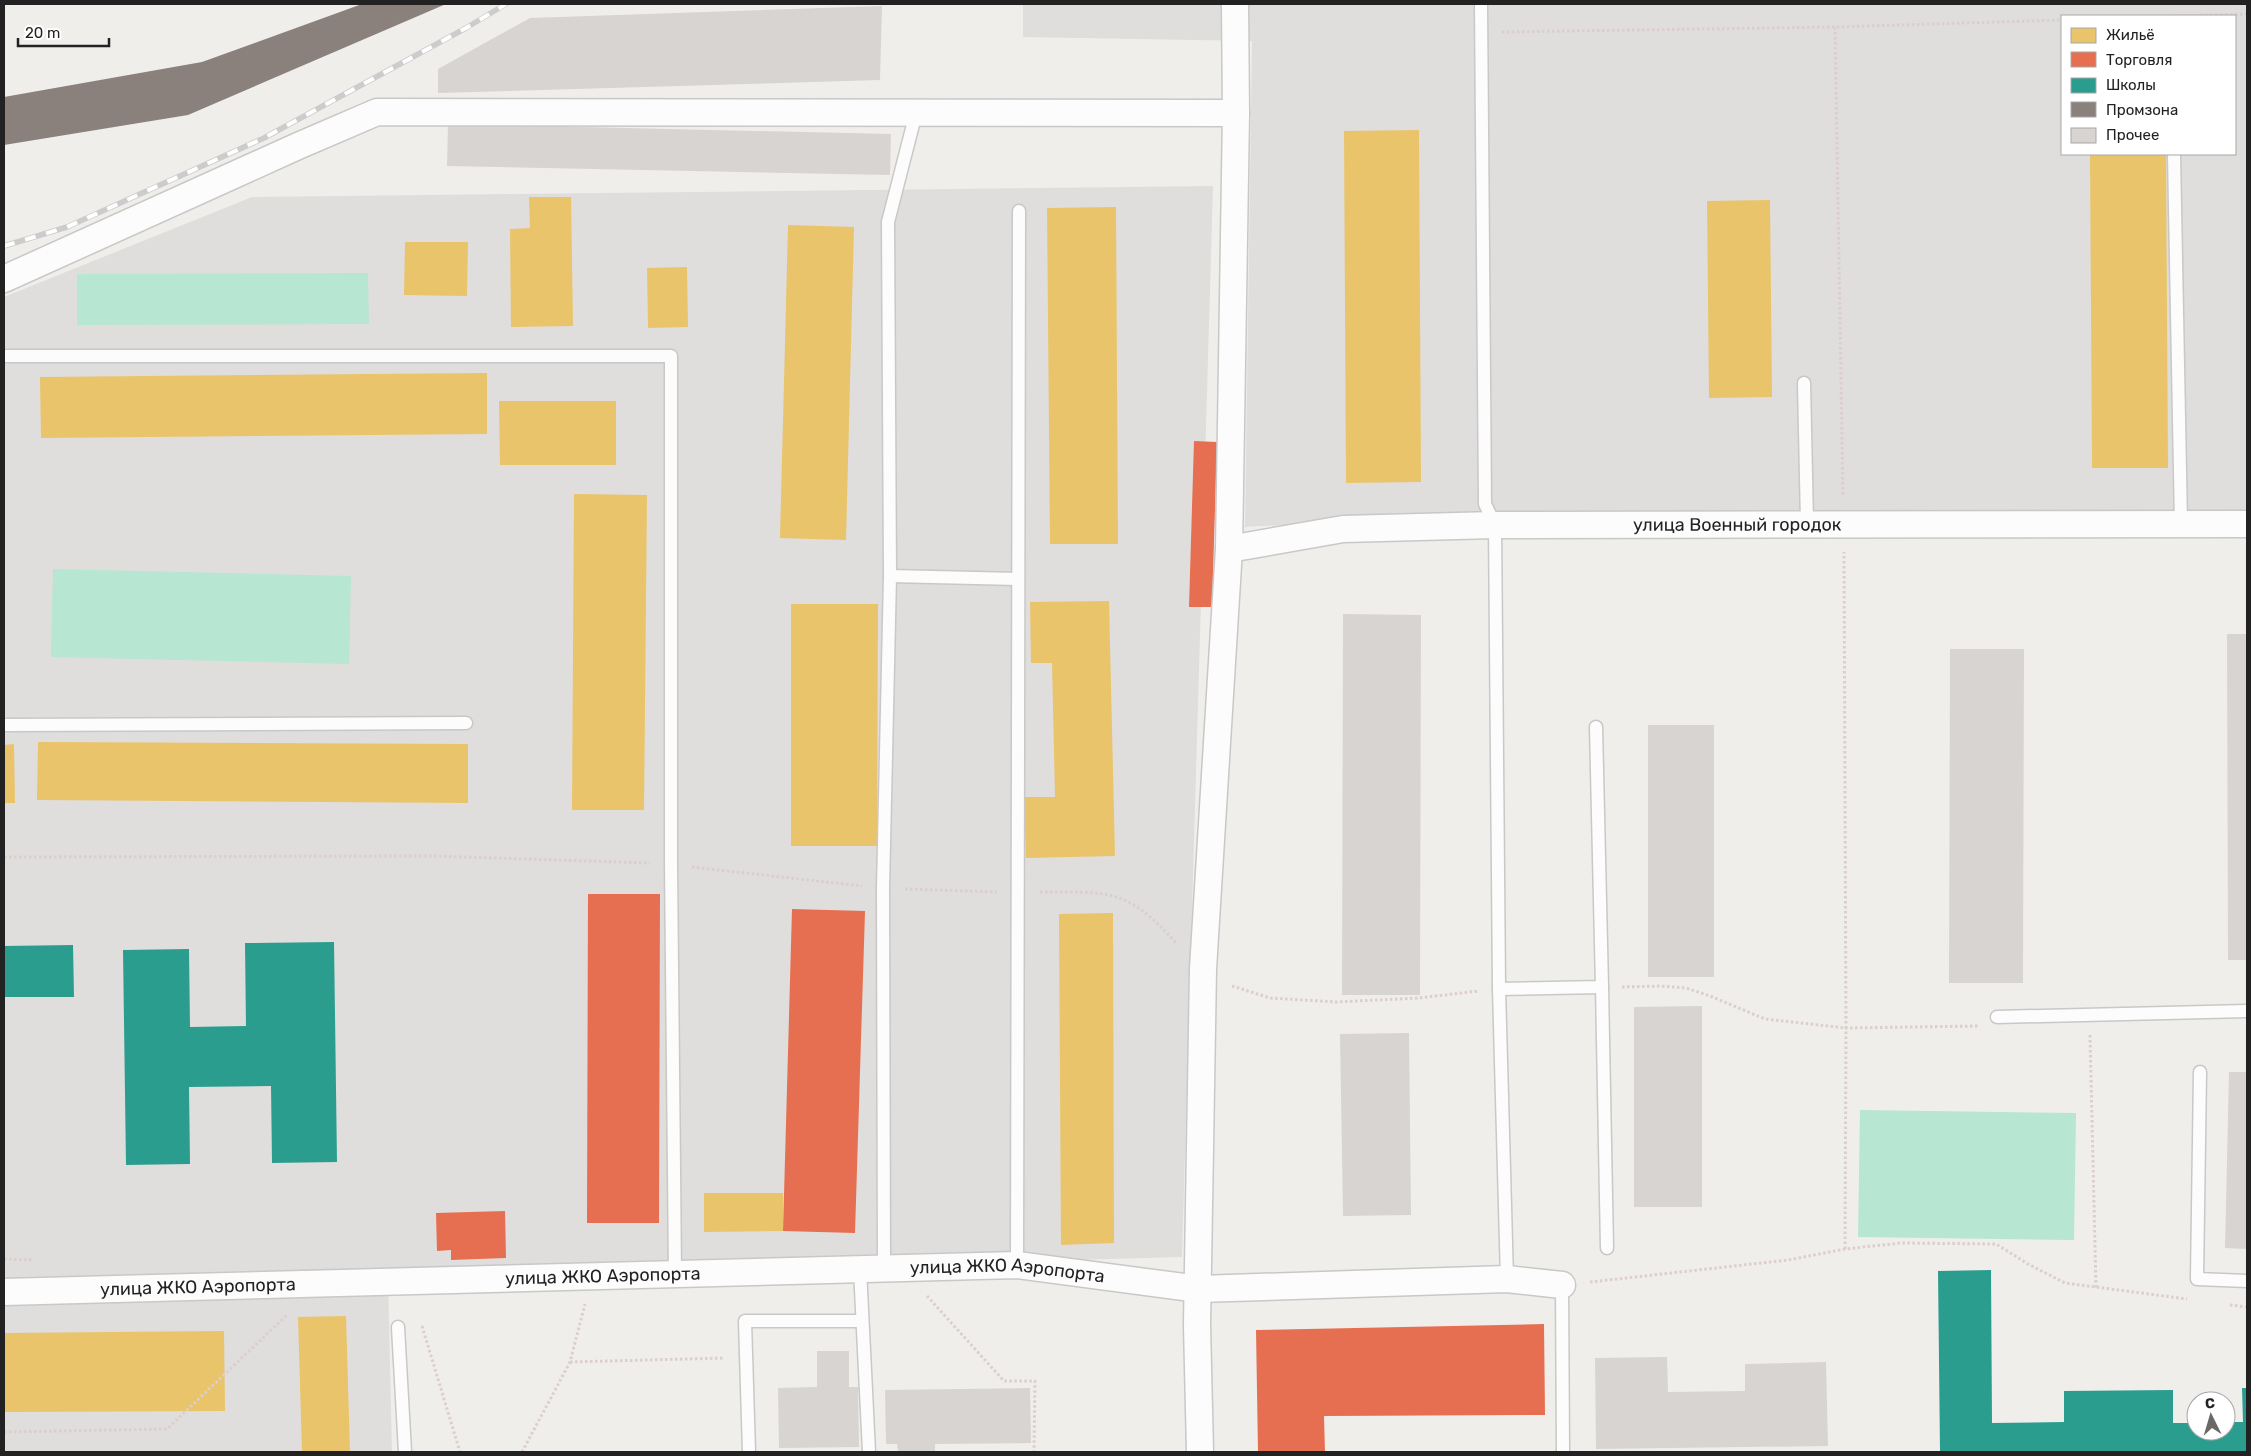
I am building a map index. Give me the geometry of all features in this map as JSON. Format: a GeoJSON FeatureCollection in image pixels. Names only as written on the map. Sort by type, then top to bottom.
{"type":"FeatureCollection","features":[{"type":"Feature","properties":{"kind":"street"},"geometry":{"type":"LineString","coordinates":[[1200,1452],[1198,1325],[1203,969],[1229,550],[1236,4]]}},
{"type":"Feature","properties":{"kind":"street"},"geometry":{"type":"LineString","coordinates":[[4,279],[377,112],[1236,113]]}},
{"type":"Feature","properties":{"kind":"street","name":"улица Военный городок"},"geometry":{"type":"LineString","coordinates":[[1229,550],[1343,529],[1495,525],[1807,523],[2247,524]]}},
{"type":"Feature","properties":{"kind":"street","name":"улица ЖКО Аэропорта"},"geometry":{"type":"LineString","coordinates":[[4,1292],[1017,1265],[1199,1289],[1507,1279],[1562,1285]]}},
{"type":"Feature","properties":{"kind":"lane"},"geometry":{"type":"LineString","coordinates":[[1481,4],[1485,504],[1495,525],[1499,990],[1507,1279]]}},
{"type":"Feature","properties":{"kind":"lane"},"geometry":{"type":"LineString","coordinates":[[869,1452],[862,1321],[872,1269],[883,888],[890,576],[888,222],[916,113]]}},
{"type":"Feature","properties":{"kind":"lane"},"geometry":{"type":"LineString","coordinates":[[2174,155],[2181,524]]}},
{"type":"Feature","properties":{"kind":"lane"},"geometry":{"type":"LineString","coordinates":[[1017,1265],[1019,211]]}},
{"type":"Feature","properties":{"kind":"lane"},"geometry":{"type":"LineString","coordinates":[[4,356],[671,356],[671,864],[675,1274]]}},
{"type":"Feature","properties":{"kind":"lane"},"geometry":{"type":"LineString","coordinates":[[1804,383],[1807,523]]}},
{"type":"Feature","properties":{"kind":"lane"},"geometry":{"type":"LineString","coordinates":[[890,576],[1018,579]]}},
{"type":"Feature","properties":{"kind":"lane"},"geometry":{"type":"LineString","coordinates":[[4,725],[466,723]]}},
{"type":"Feature","properties":{"kind":"lane"},"geometry":{"type":"LineString","coordinates":[[1596,727],[1607,1248]]}},
{"type":"Feature","properties":{"kind":"lane"},"geometry":{"type":"LineString","coordinates":[[1499,990],[1602,987]]}},
{"type":"Feature","properties":{"kind":"lane"},"geometry":{"type":"LineString","coordinates":[[1997,1017],[2247,1011]]}},
{"type":"Feature","properties":{"kind":"lane"},"geometry":{"type":"LineString","coordinates":[[2200,1072],[2197,1280],[2247,1281]]}},
{"type":"Feature","properties":{"kind":"lane"},"geometry":{"type":"LineString","coordinates":[[1562,1285],[1563,1452]]}},
{"type":"Feature","properties":{"kind":"lane"},"geometry":{"type":"LineString","coordinates":[[750,1452],[745,1321],[862,1321]]}},
{"type":"Feature","properties":{"kind":"lane"},"geometry":{"type":"LineString","coordinates":[[398,1327],[405,1452]]}},
{"type":"Feature","properties":{"kind":"path"},"geometry":{"type":"LineString","coordinates":[[2211,15],[2247,14]]}},
{"type":"Feature","properties":{"kind":"path"},"geometry":{"type":"LineString","coordinates":[[1481,32],[1825,27],[2061,20]]}},
{"type":"Feature","properties":{"kind":"path"},"geometry":{"type":"LineString","coordinates":[[4,857],[432,856],[671,864],[883,888],[1098,892],[1114,895],[1146,913],[1203,969],[1226,984],[1270,998],[1337,1002],[1418,998],[1499,990]]}},
{"type":"Feature","properties":{"kind":"path"},"geometry":{"type":"LineString","coordinates":[[1602,987],[1660,986],[1686,988],[1765,1019],[1846,1028],[1983,1026]]}},
{"type":"Feature","properties":{"kind":"path"},"geometry":{"type":"LineString","coordinates":[[2090,1025],[2096,1288]]}},
{"type":"Feature","properties":{"kind":"path"},"geometry":{"type":"LineString","coordinates":[[1845,1249],[1846,1028]]}},
{"type":"Feature","properties":{"kind":"path"},"geometry":{"type":"LineString","coordinates":[[1562,1285],[1788,1260],[1845,1249],[1901,1243],[1996,1244],[2028,1264],[2065,1283],[2191,1300]]}},
{"type":"Feature","properties":{"kind":"path"},"geometry":{"type":"LineString","coordinates":[[522,1452],[570,1362],[586,1297],[586,1276]]}},
{"type":"Feature","properties":{"kind":"path"},"geometry":{"type":"LineString","coordinates":[[924,1292],[1004,1381],[1035,1381],[1034,1452]]}},
{"type":"Feature","properties":{"kind":"path"},"geometry":{"type":"LineString","coordinates":[[2228,1304],[2247,1307]]}},
{"type":"Feature","properties":{"kind":"path"},"geometry":{"type":"LineString","coordinates":[[4,1432],[167,1428],[291,1311]]}},
{"type":"Feature","properties":{"kind":"path"},"geometry":{"type":"LineString","coordinates":[[420,1319],[460,1452]]}},
{"type":"Feature","properties":{"kind":"path"},"geometry":{"type":"LineString","coordinates":[[570,1362],[730,1358]]}},
{"type":"Feature","properties":{"kind":"shaded area"},"geometry":{"type":"Polygon","coordinates":[[[1023,4],[2247,4],[2247,513],[1464,515],[1245,527],[1252,41],[1023,37],[1023,4]]]}},
{"type":"Feature","properties":{"kind":"shaded area"},"geometry":{"type":"Polygon","coordinates":[[[1213,186],[1182,1257],[388,1279],[392,1452],[4,1452],[4,297],[252,197],[1213,186]]]}},
{"type":"Feature","properties":{"kind":"green space"},"geometry":{"type":"Polygon","coordinates":[[[368,273],[369,324],[77,325],[77,274],[368,273]]]}},
{"type":"Feature","properties":{"kind":"green space"},"geometry":{"type":"Polygon","coordinates":[[[53,569],[351,576],[349,664],[51,657],[53,569]]]}},
{"type":"Feature","properties":{"kind":"green space"},"geometry":{"type":"Polygon","coordinates":[[[1860,1110],[2076,1113],[2074,1240],[1858,1237],[1860,1110]]]}},
{"type":"Feature","properties":{"kind":"building: Жильё"},"geometry":{"type":"Polygon","coordinates":[[[1419,130],[1421,482],[1346,483],[1344,131],[1419,130]]]}},
{"type":"Feature","properties":{"kind":"building: Жильё"},"geometry":{"type":"Polygon","coordinates":[[[2090,155],[2166,155],[2168,468],[2092,468],[2090,155]]]}},
{"type":"Feature","properties":{"kind":"building: Жильё"},"geometry":{"type":"Polygon","coordinates":[[[529,197],[571,197],[573,326],[511,327],[510,229],[530,228],[529,197]]]}},
{"type":"Feature","properties":{"kind":"building: Жильё"},"geometry":{"type":"Polygon","coordinates":[[[1770,200],[1772,397],[1709,398],[1707,201],[1770,200]]]}},
{"type":"Feature","properties":{"kind":"building: Жильё"},"geometry":{"type":"Polygon","coordinates":[[[1116,207],[1118,544],[1050,544],[1047,208],[1116,207]]]}},
{"type":"Feature","properties":{"kind":"building: Жильё"},"geometry":{"type":"Polygon","coordinates":[[[788,225],[854,227],[846,540],[780,538],[788,225]]]}},
{"type":"Feature","properties":{"kind":"building: Жильё"},"geometry":{"type":"Polygon","coordinates":[[[405,242],[468,242],[467,296],[404,295],[405,242]]]}},
{"type":"Feature","properties":{"kind":"building: Жильё"},"geometry":{"type":"Polygon","coordinates":[[[687,267],[688,327],[648,328],[647,268],[687,267]]]}},
{"type":"Feature","properties":{"kind":"building: Жильё"},"geometry":{"type":"Polygon","coordinates":[[[487,373],[487,434],[41,438],[40,377],[487,373]]]}},
{"type":"Feature","properties":{"kind":"building: Жильё"},"geometry":{"type":"Polygon","coordinates":[[[499,401],[616,401],[616,465],[500,465],[499,401]]]}},
{"type":"Feature","properties":{"kind":"building: Жильё"},"geometry":{"type":"Polygon","coordinates":[[[574,494],[647,495],[644,810],[572,810],[574,494]]]}},
{"type":"Feature","properties":{"kind":"building: Жильё"},"geometry":{"type":"Polygon","coordinates":[[[1109,601],[1115,856],[1026,858],[1024,797],[1055,797],[1052,663],[1031,663],[1030,602],[1109,601]]]}},
{"type":"Feature","properties":{"kind":"building: Жильё"},"geometry":{"type":"Polygon","coordinates":[[[791,604],[878,604],[877,846],[791,846],[791,604]]]}},
{"type":"Feature","properties":{"kind":"building: Жильё"},"geometry":{"type":"Polygon","coordinates":[[[38,742],[468,744],[468,803],[37,800],[38,742]]]}},
{"type":"Feature","properties":{"kind":"building: Жильё"},"geometry":{"type":"Polygon","coordinates":[[[14,744],[15,803],[4,803],[4,745],[14,744]]]}},
{"type":"Feature","properties":{"kind":"building: Жильё"},"geometry":{"type":"Polygon","coordinates":[[[1113,913],[1114,1243],[1061,1245],[1059,914],[1113,913]]]}},
{"type":"Feature","properties":{"kind":"building: Жильё"},"geometry":{"type":"Polygon","coordinates":[[[704,1193],[783,1193],[783,1231],[704,1232],[704,1193]]]}},
{"type":"Feature","properties":{"kind":"building: Жильё"},"geometry":{"type":"Polygon","coordinates":[[[346,1316],[350,1452],[302,1452],[298,1317],[346,1316]]]}},
{"type":"Feature","properties":{"kind":"building: Жильё"},"geometry":{"type":"Polygon","coordinates":[[[224,1331],[225,1411],[4,1412],[4,1333],[224,1331]]]}},
{"type":"Feature","properties":{"kind":"building: Торговля"},"geometry":{"type":"Polygon","coordinates":[[[1194,441],[1217,442],[1212,607],[1189,607],[1194,441]]]}},
{"type":"Feature","properties":{"kind":"building: Торговля"},"geometry":{"type":"Polygon","coordinates":[[[588,894],[660,894],[659,1223],[587,1223],[588,894]]]}},
{"type":"Feature","properties":{"kind":"building: Торговля"},"geometry":{"type":"Polygon","coordinates":[[[792,909],[865,911],[855,1233],[783,1231],[792,909]]]}},
{"type":"Feature","properties":{"kind":"building: Торговля"},"geometry":{"type":"Polygon","coordinates":[[[505,1211],[506,1258],[451,1260],[451,1250],[437,1251],[436,1213],[505,1211]]]}},
{"type":"Feature","properties":{"kind":"building: Торговля"},"geometry":{"type":"Polygon","coordinates":[[[1544,1324],[1545,1415],[1324,1416],[1325,1452],[1258,1452],[1256,1330],[1544,1324]]]}},
{"type":"Feature","properties":{"kind":"building: Школы"},"geometry":{"type":"Polygon","coordinates":[[[334,942],[337,1162],[272,1163],[271,1086],[189,1087],[190,1164],[126,1165],[123,950],[189,949],[190,1027],[246,1026],[245,943],[334,942]]]}},
{"type":"Feature","properties":{"kind":"building: Школы"},"geometry":{"type":"Polygon","coordinates":[[[73,945],[74,997],[4,997],[4,946],[73,945]]]}},
{"type":"Feature","properties":{"kind":"building: Школы"},"geometry":{"type":"Polygon","coordinates":[[[1991,1270],[1992,1423],[2064,1422],[2064,1391],[2173,1390],[2173,1423],[2186,1423],[2186,1441],[2236,1441],[2236,1422],[2243,1422],[2242,1388],[2247,1388],[2247,1452],[1940,1452],[1938,1271],[1991,1270]]]}},
{"type":"Feature","properties":{"kind":"building: Промзона"},"geometry":{"type":"Polygon","coordinates":[[[362,4],[446,4],[188,115],[4,145],[4,97],[202,62],[362,4]]]}},
{"type":"Feature","properties":{"kind":"building: Прочее"},"geometry":{"type":"Polygon","coordinates":[[[882,6],[880,80],[438,93],[438,69],[530,18],[882,6]]]}},
{"type":"Feature","properties":{"kind":"building: Прочее"},"geometry":{"type":"Polygon","coordinates":[[[448,124],[891,134],[890,175],[447,166],[448,124]]]}},
{"type":"Feature","properties":{"kind":"building: Прочее"},"geometry":{"type":"Polygon","coordinates":[[[1343,614],[1421,615],[1420,995],[1342,995],[1343,614]]]}},
{"type":"Feature","properties":{"kind":"building: Прочее"},"geometry":{"type":"Polygon","coordinates":[[[2227,634],[2247,634],[2247,960],[2228,960],[2227,634]]]}},
{"type":"Feature","properties":{"kind":"building: Прочее"},"geometry":{"type":"Polygon","coordinates":[[[1950,649],[2024,649],[2023,983],[1949,983],[1950,649]]]}},
{"type":"Feature","properties":{"kind":"building: Прочее"},"geometry":{"type":"Polygon","coordinates":[[[1648,725],[1714,725],[1714,977],[1648,977],[1648,725]]]}},
{"type":"Feature","properties":{"kind":"building: Прочее"},"geometry":{"type":"Polygon","coordinates":[[[1702,1006],[1702,1207],[1634,1207],[1634,1007],[1702,1006]]]}},
{"type":"Feature","properties":{"kind":"building: Прочее"},"geometry":{"type":"Polygon","coordinates":[[[1409,1033],[1411,1215],[1343,1216],[1340,1034],[1409,1033]]]}},
{"type":"Feature","properties":{"kind":"building: Прочее"},"geometry":{"type":"Polygon","coordinates":[[[2229,1072],[2247,1072],[2247,1249],[2225,1248],[2229,1072]]]}},
{"type":"Feature","properties":{"kind":"building: Прочее"},"geometry":{"type":"Polygon","coordinates":[[[817,1351],[849,1351],[849,1387],[858,1387],[859,1447],[779,1448],[778,1388],[817,1387],[817,1351]]]}},
{"type":"Feature","properties":{"kind":"building: Прочее"},"geometry":{"type":"Polygon","coordinates":[[[1667,1357],[1668,1392],[1745,1391],[1745,1364],[1826,1362],[1828,1446],[1596,1449],[1595,1358],[1667,1357]]]}},
{"type":"Feature","properties":{"kind":"building: Прочее"},"geometry":{"type":"Polygon","coordinates":[[[1030,1388],[1031,1443],[935,1444],[935,1452],[898,1452],[897,1444],[886,1444],[885,1390],[1030,1388]]]}},
{"type":"Feature","properties":{"kind":"railway"},"geometry":{"type":"LineString","coordinates":[[4,246],[67,227],[264,138],[466,28],[506,4]]}}]}
